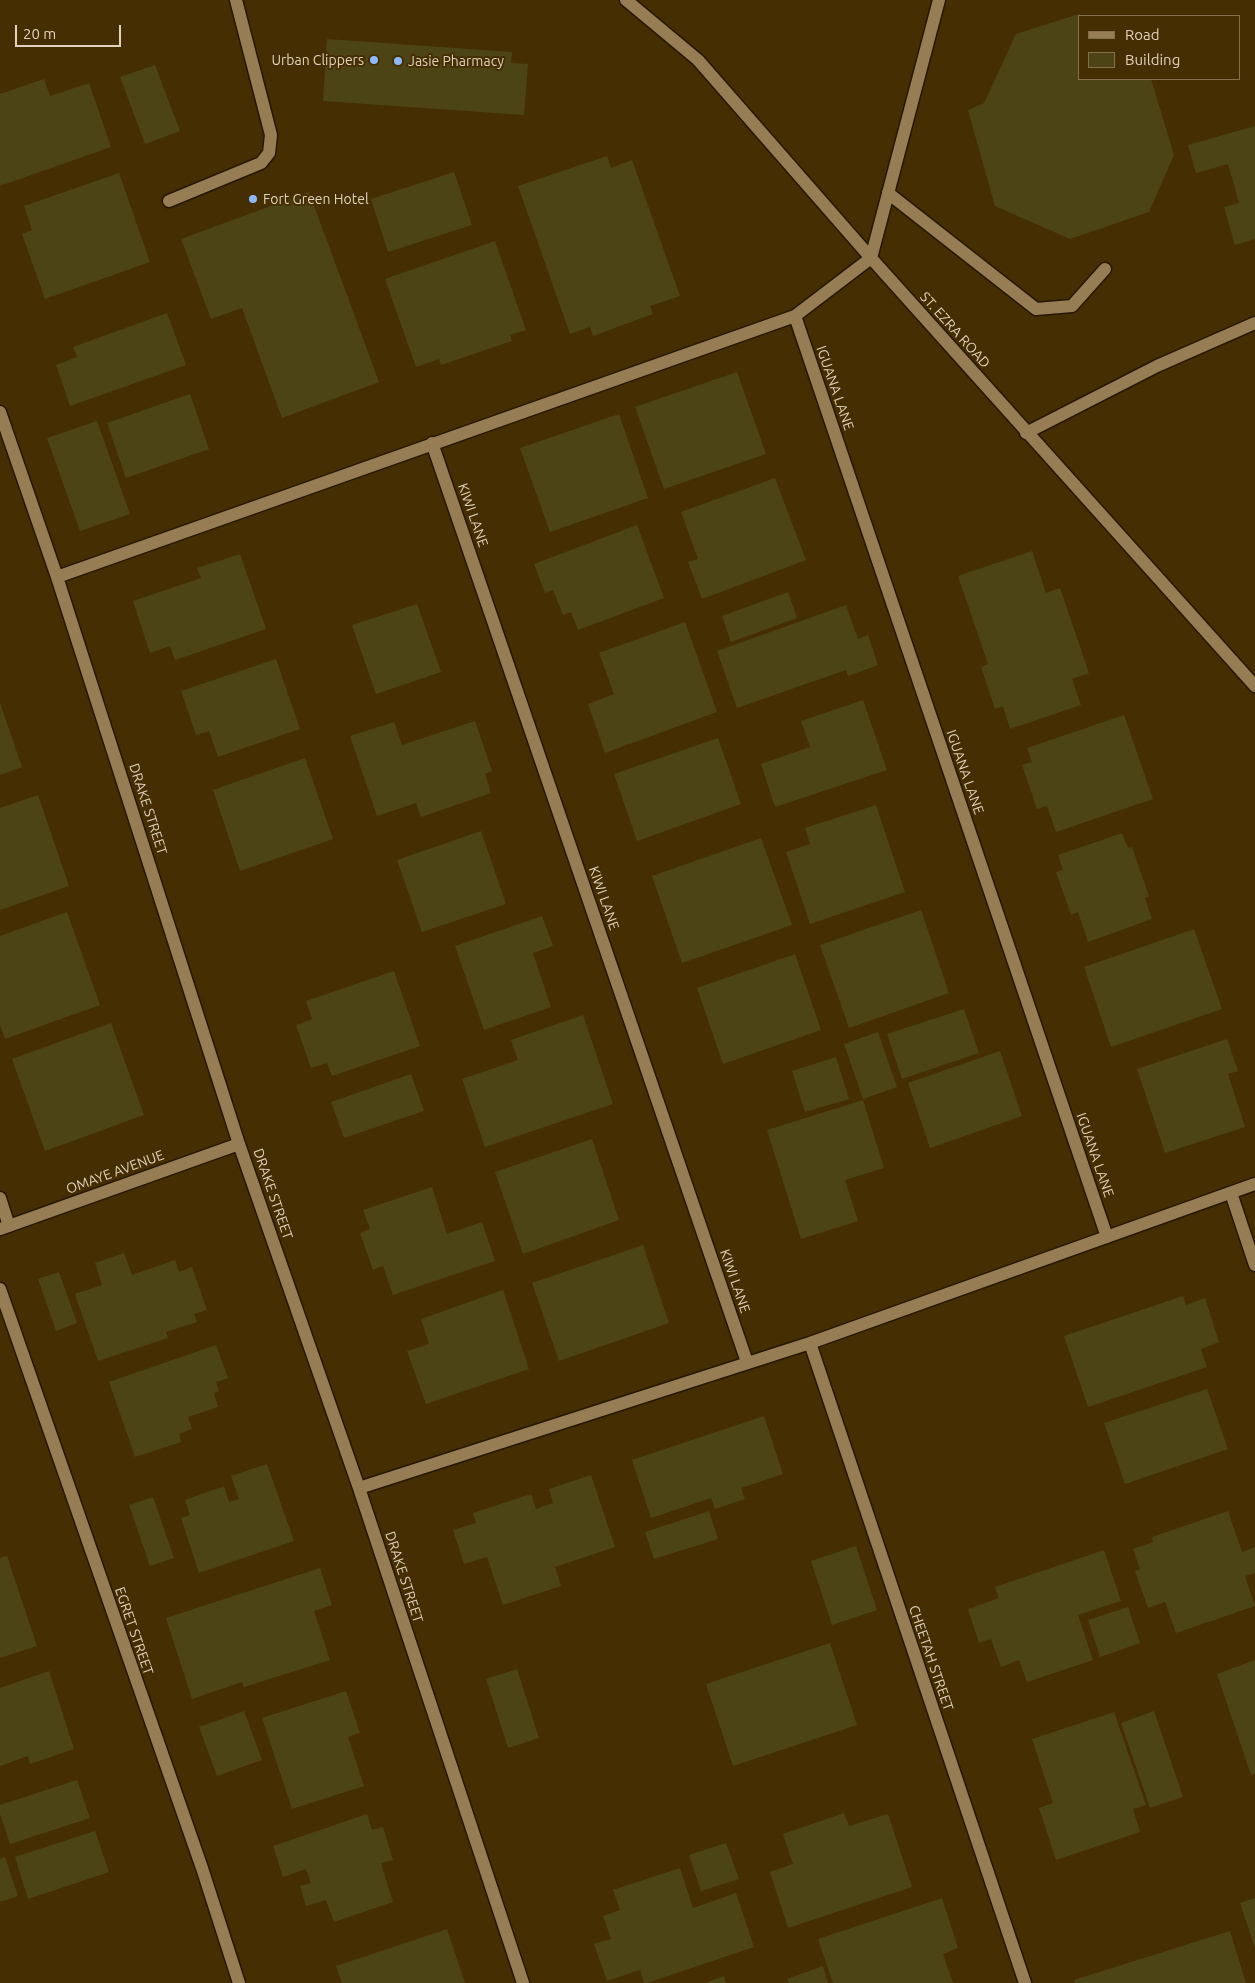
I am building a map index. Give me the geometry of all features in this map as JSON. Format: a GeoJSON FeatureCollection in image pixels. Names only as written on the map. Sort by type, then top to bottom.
{"type":"FeatureCollection","features":[{"type":"Feature","properties":{"kind":"street"},"geometry":{"type":"LineString","coordinates":[[169,201],[261,163],[269,153],[271,135],[236,0]]}},
{"type":"Feature","properties":{"kind":"street","name":"ST. EZRA ROAD"},"geometry":{"type":"LineString","coordinates":[[626,0],[698,60],[1026,433],[1253,680]]}},
{"type":"Feature","properties":{"kind":"street"},"geometry":{"type":"LineString","coordinates":[[57,577],[795,316],[871,258],[939,0]]}},
{"type":"Feature","properties":{"kind":"street"},"geometry":{"type":"LineString","coordinates":[[888,193],[1036,309],[1072,306],[1105,269]]}},
{"type":"Feature","properties":{"kind":"street","name":"IGUANA LANE"},"geometry":{"type":"LineString","coordinates":[[795,316],[1107,1237]]}},
{"type":"Feature","properties":{"kind":"street"},"geometry":{"type":"LineString","coordinates":[[1026,433],[1158,366],[1255,323]]}},
{"type":"Feature","properties":{"kind":"street","name":"DRAKE STREET"},"geometry":{"type":"LineString","coordinates":[[0,412],[57,577],[239,1144],[359,1488],[523,1983]]}},
{"type":"Feature","properties":{"kind":"street","name":"KIWI LANE"},"geometry":{"type":"LineString","coordinates":[[432,443],[747,1362]]}},
{"type":"Feature","properties":{"kind":"street","name":"OMAYE AVENUE"},"geometry":{"type":"LineString","coordinates":[[4,1227],[239,1144]]}},
{"type":"Feature","properties":{"kind":"street"},"geometry":{"type":"LineString","coordinates":[[359,1488],[810,1343],[1255,1184]]}},
{"type":"Feature","properties":{"kind":"street"},"geometry":{"type":"LineString","coordinates":[[1231,1193],[1255,1265]]}},
{"type":"Feature","properties":{"kind":"street"},"geometry":{"type":"LineString","coordinates":[[0,1198],[4,1227]]}},
{"type":"Feature","properties":{"kind":"street","name":"EGRET STREET"},"geometry":{"type":"LineString","coordinates":[[0,1289],[199,1859],[239,1983]]}},
{"type":"Feature","properties":{"kind":"street","name":"CHEETAH STREET"},"geometry":{"type":"LineString","coordinates":[[810,1343],[1025,1983]]}},
{"type":"Feature","properties":{"kind":"building"},"geometry":{"type":"Polygon","coordinates":[[[1079,14],[1078,80],[1151,80],[1174,155],[1149,212],[1070,239],[995,206],[968,110],[984,103],[1016,34],[1079,14]]]}},
{"type":"Feature","properties":{"kind":"building"},"geometry":{"type":"Polygon","coordinates":[[[327,39],[512,52],[511,63],[528,64],[524,115],[323,101],[327,39]]]}},
{"type":"Feature","properties":{"kind":"building"},"geometry":{"type":"Polygon","coordinates":[[[155,65],[180,131],[145,144],[120,77],[155,65]]]}},
{"type":"Feature","properties":{"kind":"building"},"geometry":{"type":"Polygon","coordinates":[[[44,79],[50,96],[89,83],[111,147],[0,186],[0,94],[44,79]]]}},
{"type":"Feature","properties":{"kind":"building"},"geometry":{"type":"Polygon","coordinates":[[[1255,126],[1255,239],[1235,245],[1224,207],[1239,203],[1228,164],[1196,173],[1188,145],[1255,126]]]}},
{"type":"Feature","properties":{"kind":"building"},"geometry":{"type":"Polygon","coordinates":[[[607,156],[611,168],[632,160],[680,296],[650,306],[653,314],[593,336],[590,327],[570,334],[518,186],[607,156]]]}},
{"type":"Feature","properties":{"kind":"building"},"geometry":{"type":"Polygon","coordinates":[[[454,172],[472,225],[388,252],[371,199],[454,172]]]}},
{"type":"Feature","properties":{"kind":"building"},"geometry":{"type":"Polygon","coordinates":[[[119,173],[150,262],[45,299],[22,234],[32,230],[24,206],[119,173]]]}},
{"type":"Feature","properties":{"kind":"building"},"geometry":{"type":"Polygon","coordinates":[[[309,192],[379,382],[282,418],[242,308],[211,319],[181,239],[309,192]]]}},
{"type":"Feature","properties":{"kind":"building"},"geometry":{"type":"Polygon","coordinates":[[[495,241],[526,330],[510,335],[512,341],[441,365],[439,359],[416,367],[385,279],[495,241]]]}},
{"type":"Feature","properties":{"kind":"building"},"geometry":{"type":"Polygon","coordinates":[[[167,313],[186,365],[70,406],[56,365],[77,357],[73,347],[167,313]]]}},
{"type":"Feature","properties":{"kind":"building"},"geometry":{"type":"Polygon","coordinates":[[[737,372],[766,454],[664,489],[635,407],[737,372]]]}},
{"type":"Feature","properties":{"kind":"building"},"geometry":{"type":"Polygon","coordinates":[[[190,394],[209,449],[126,478],[107,423],[190,394]]]}},
{"type":"Feature","properties":{"kind":"building"},"geometry":{"type":"Polygon","coordinates":[[[619,414],[648,498],[550,532],[520,448],[619,414]]]}},
{"type":"Feature","properties":{"kind":"building"},"geometry":{"type":"Polygon","coordinates":[[[97,421],[130,514],[80,531],[47,438],[97,421]]]}},
{"type":"Feature","properties":{"kind":"building"},"geometry":{"type":"Polygon","coordinates":[[[775,478],[806,560],[702,599],[688,562],[698,559],[681,512],[775,478]]]}},
{"type":"Feature","properties":{"kind":"building"},"geometry":{"type":"Polygon","coordinates":[[[637,525],[664,598],[578,630],[571,612],[563,615],[553,590],[545,593],[534,564],[637,525]]]}},
{"type":"Feature","properties":{"kind":"building"},"geometry":{"type":"Polygon","coordinates":[[[1032,551],[1046,593],[1060,588],[1089,673],[1072,679],[1081,705],[1010,729],[1003,706],[995,709],[981,667],[988,664],[958,576],[1032,551]]]}},
{"type":"Feature","properties":{"kind":"building"},"geometry":{"type":"Polygon","coordinates":[[[240,554],[266,629],[175,660],[170,646],[150,653],[133,601],[201,578],[197,568],[240,554]]]}},
{"type":"Feature","properties":{"kind":"building"},"geometry":{"type":"Polygon","coordinates":[[[788,592],[797,618],[731,642],[722,616],[788,592]]]}},
{"type":"Feature","properties":{"kind":"building"},"geometry":{"type":"Polygon","coordinates":[[[417,604],[441,672],[376,694],[352,625],[417,604]]]}},
{"type":"Feature","properties":{"kind":"building"},"geometry":{"type":"Polygon","coordinates":[[[846,605],[858,639],[868,635],[878,665],[848,676],[846,670],[737,708],[717,651],[846,605]]]}},
{"type":"Feature","properties":{"kind":"building"},"geometry":{"type":"Polygon","coordinates":[[[685,622],[717,712],[605,753],[588,704],[614,694],[599,653],[685,622]]]}},
{"type":"Feature","properties":{"kind":"building"},"geometry":{"type":"Polygon","coordinates":[[[276,659],[300,729],[218,757],[209,731],[196,735],[181,691],[276,659]]]}},
{"type":"Feature","properties":{"kind":"building"},"geometry":{"type":"Polygon","coordinates":[[[863,700],[887,770],[775,807],[761,764],[810,747],[801,721],[863,700]]]}},
{"type":"Feature","properties":{"kind":"building"},"geometry":{"type":"Polygon","coordinates":[[[0,703],[22,767],[0,775],[0,703]]]}},
{"type":"Feature","properties":{"kind":"building"},"geometry":{"type":"Polygon","coordinates":[[[1124,715],[1153,799],[1056,832],[1047,806],[1037,809],[1022,765],[1032,762],[1027,748],[1124,715]]]}},
{"type":"Feature","properties":{"kind":"building"},"geometry":{"type":"Polygon","coordinates":[[[475,721],[492,771],[485,774],[491,793],[421,817],[416,803],[377,816],[350,736],[394,722],[402,745],[475,721]]]}},
{"type":"Feature","properties":{"kind":"building"},"geometry":{"type":"Polygon","coordinates":[[[718,738],[741,804],[637,841],[614,774],[718,738]]]}},
{"type":"Feature","properties":{"kind":"building"},"geometry":{"type":"Polygon","coordinates":[[[305,758],[333,839],[240,871],[213,790],[305,758]]]}},
{"type":"Feature","properties":{"kind":"building"},"geometry":{"type":"Polygon","coordinates":[[[38,795],[69,886],[0,910],[0,808],[38,795]]]}},
{"type":"Feature","properties":{"kind":"building"},"geometry":{"type":"Polygon","coordinates":[[[876,805],[905,892],[810,924],[786,852],[810,844],[805,828],[876,805]]]}},
{"type":"Feature","properties":{"kind":"building"},"geometry":{"type":"Polygon","coordinates":[[[481,831],[506,904],[422,932],[397,860],[481,831]]]}},
{"type":"Feature","properties":{"kind":"building"},"geometry":{"type":"Polygon","coordinates":[[[1122,833],[1128,848],[1132,847],[1149,896],[1145,898],[1152,919],[1088,942],[1078,912],[1071,915],[1056,872],[1063,870],[1058,855],[1122,833]]]}},
{"type":"Feature","properties":{"kind":"building"},"geometry":{"type":"Polygon","coordinates":[[[761,838],[792,925],[682,963],[652,876],[761,838]]]}},
{"type":"Feature","properties":{"kind":"building"},"geometry":{"type":"Polygon","coordinates":[[[921,910],[949,993],[849,1028],[820,945],[921,910]]]}},
{"type":"Feature","properties":{"kind":"building"},"geometry":{"type":"Polygon","coordinates":[[[67,912],[100,1005],[5,1039],[0,1025],[0,936],[67,912]]]}},
{"type":"Feature","properties":{"kind":"building"},"geometry":{"type":"Polygon","coordinates":[[[542,916],[553,946],[533,953],[551,1007],[484,1030],[455,946],[542,916]]]}},
{"type":"Feature","properties":{"kind":"building"},"geometry":{"type":"Polygon","coordinates":[[[1194,929],[1222,1009],[1111,1047],[1084,967],[1194,929]]]}},
{"type":"Feature","properties":{"kind":"building"},"geometry":{"type":"Polygon","coordinates":[[[795,954],[821,1030],[723,1064],[697,988],[795,954]]]}},
{"type":"Feature","properties":{"kind":"building"},"geometry":{"type":"Polygon","coordinates":[[[394,971],[420,1046],[332,1076],[327,1063],[311,1068],[296,1025],[312,1019],[306,1001],[394,971]]]}},
{"type":"Feature","properties":{"kind":"building"},"geometry":{"type":"Polygon","coordinates":[[[964,1009],[979,1053],[902,1079],[887,1034],[964,1009]]]}},
{"type":"Feature","properties":{"kind":"building"},"geometry":{"type":"Polygon","coordinates":[[[583,1015],[613,1104],[485,1147],[462,1079],[518,1060],[511,1040],[583,1015]]]}},
{"type":"Feature","properties":{"kind":"building"},"geometry":{"type":"Polygon","coordinates":[[[111,1023],[144,1115],[45,1151],[12,1059],[111,1023]]]}},
{"type":"Feature","properties":{"kind":"building"},"geometry":{"type":"Polygon","coordinates":[[[878,1032],[897,1087],[863,1099],[844,1044],[878,1032]]]}},
{"type":"Feature","properties":{"kind":"building"},"geometry":{"type":"Polygon","coordinates":[[[1227,1039],[1238,1071],[1228,1074],[1245,1127],[1165,1153],[1137,1069],[1227,1039]]]}},
{"type":"Feature","properties":{"kind":"building"},"geometry":{"type":"Polygon","coordinates":[[[1000,1051],[1022,1116],[930,1148],[908,1083],[1000,1051]]]}},
{"type":"Feature","properties":{"kind":"building"},"geometry":{"type":"Polygon","coordinates":[[[836,1057],[849,1099],[805,1112],[792,1071],[836,1057]]]}},
{"type":"Feature","properties":{"kind":"building"},"geometry":{"type":"Polygon","coordinates":[[[411,1074],[424,1111],[344,1138],[331,1102],[411,1074]]]}},
{"type":"Feature","properties":{"kind":"building"},"geometry":{"type":"Polygon","coordinates":[[[863,1100],[884,1168],[845,1180],[858,1221],[801,1239],[767,1130],[863,1100]]]}},
{"type":"Feature","properties":{"kind":"building"},"geometry":{"type":"Polygon","coordinates":[[[592,1139],[619,1220],[523,1254],[495,1172],[592,1139]]]}},
{"type":"Feature","properties":{"kind":"building"},"geometry":{"type":"Polygon","coordinates":[[[432,1187],[447,1234],[482,1222],[495,1261],[393,1295],[383,1266],[373,1270],[360,1233],[370,1229],[363,1210],[432,1187]]]}},
{"type":"Feature","properties":{"kind":"building"},"geometry":{"type":"Polygon","coordinates":[[[643,1245],[669,1323],[559,1361],[532,1283],[643,1245]]]}},
{"type":"Feature","properties":{"kind":"building"},"geometry":{"type":"Polygon","coordinates":[[[124,1253],[132,1275],[175,1260],[179,1272],[192,1267],[207,1310],[194,1314],[197,1322],[166,1332],[168,1338],[98,1361],[75,1294],[102,1285],[95,1263],[124,1253]]]}},
{"type":"Feature","properties":{"kind":"building"},"geometry":{"type":"Polygon","coordinates":[[[59,1272],[77,1323],[56,1331],[38,1279],[59,1272]]]}},
{"type":"Feature","properties":{"kind":"building"},"geometry":{"type":"Polygon","coordinates":[[[503,1290],[529,1369],[426,1404],[407,1351],[429,1344],[421,1319],[503,1290]]]}},
{"type":"Feature","properties":{"kind":"building"},"geometry":{"type":"Polygon","coordinates":[[[1183,1296],[1186,1305],[1205,1298],[1219,1342],[1201,1349],[1207,1367],[1088,1407],[1064,1336],[1183,1296]]]}},
{"type":"Feature","properties":{"kind":"building"},"geometry":{"type":"Polygon","coordinates":[[[216,1345],[228,1378],[216,1382],[219,1391],[214,1393],[218,1407],[188,1417],[192,1429],[179,1434],[181,1442],[135,1457],[109,1382],[216,1345]]]}},
{"type":"Feature","properties":{"kind":"building"},"geometry":{"type":"Polygon","coordinates":[[[1207,1389],[1228,1449],[1125,1484],[1104,1423],[1207,1389]]]}},
{"type":"Feature","properties":{"kind":"building"},"geometry":{"type":"Polygon","coordinates":[[[764,1416],[783,1474],[741,1488],[745,1499],[715,1509],[711,1498],[651,1518],[632,1460],[764,1416]]]}},
{"type":"Feature","properties":{"kind":"building"},"geometry":{"type":"Polygon","coordinates":[[[267,1464],[294,1541],[199,1573],[181,1518],[190,1515],[185,1500],[224,1486],[229,1502],[239,1499],[231,1476],[267,1464]]]}},
{"type":"Feature","properties":{"kind":"building"},"geometry":{"type":"Polygon","coordinates":[[[591,1475],[615,1547],[555,1567],[561,1586],[503,1605],[487,1557],[464,1564],[453,1530],[476,1523],[473,1513],[531,1494],[536,1509],[553,1503],[549,1489],[591,1475]]]}},
{"type":"Feature","properties":{"kind":"building"},"geometry":{"type":"Polygon","coordinates":[[[153,1497],[174,1558],[150,1566],[129,1505],[153,1497]]]}},
{"type":"Feature","properties":{"kind":"building"},"geometry":{"type":"Polygon","coordinates":[[[709,1511],[718,1539],[654,1559],[645,1532],[709,1511]]]}},
{"type":"Feature","properties":{"kind":"building"},"geometry":{"type":"Polygon","coordinates":[[[1228,1511],[1242,1552],[1255,1547],[1255,1573],[1245,1576],[1255,1606],[1176,1633],[1165,1602],[1148,1608],[1135,1571],[1140,1569],[1133,1549],[1153,1542],[1152,1537],[1228,1511]]]}},
{"type":"Feature","properties":{"kind":"building"},"geometry":{"type":"Polygon","coordinates":[[[856,1546],[877,1610],[832,1625],[811,1561],[856,1546]]]}},
{"type":"Feature","properties":{"kind":"building"},"geometry":{"type":"Polygon","coordinates":[[[1104,1550],[1121,1601],[1078,1615],[1093,1660],[1027,1682],[1019,1660],[1001,1667],[991,1639],[979,1643],[968,1609],[999,1598],[995,1587],[1104,1550]]]}},
{"type":"Feature","properties":{"kind":"building"},"geometry":{"type":"Polygon","coordinates":[[[7,1556],[37,1646],[0,1658],[0,1558],[7,1556]]]}},
{"type":"Feature","properties":{"kind":"building"},"geometry":{"type":"Polygon","coordinates":[[[320,1568],[332,1605],[314,1611],[330,1660],[244,1687],[242,1682],[192,1699],[166,1618],[320,1568]]]}},
{"type":"Feature","properties":{"kind":"building"},"geometry":{"type":"Polygon","coordinates":[[[1128,1607],[1140,1643],[1100,1657],[1088,1620],[1128,1607]]]}},
{"type":"Feature","properties":{"kind":"building"},"geometry":{"type":"Polygon","coordinates":[[[830,1643],[857,1725],[733,1766],[706,1684],[830,1643]]]}},
{"type":"Feature","properties":{"kind":"building"},"geometry":{"type":"Polygon","coordinates":[[[1255,1660],[1255,1774],[1251,1775],[1217,1674],[1255,1660]]]}},
{"type":"Feature","properties":{"kind":"building"},"geometry":{"type":"Polygon","coordinates":[[[517,1669],[539,1738],[508,1748],[486,1679],[517,1669]]]}},
{"type":"Feature","properties":{"kind":"building"},"geometry":{"type":"Polygon","coordinates":[[[49,1671],[74,1749],[30,1764],[28,1756],[0,1766],[0,1688],[49,1671]]]}},
{"type":"Feature","properties":{"kind":"building"},"geometry":{"type":"Polygon","coordinates":[[[346,1691],[360,1733],[348,1737],[364,1786],[292,1809],[262,1718],[346,1691]]]}},
{"type":"Feature","properties":{"kind":"building"},"geometry":{"type":"Polygon","coordinates":[[[244,1711],[262,1760],[217,1776],[199,1727],[244,1711]]]}},
{"type":"Feature","properties":{"kind":"building"},"geometry":{"type":"Polygon","coordinates":[[[1154,1711],[1183,1797],[1150,1808],[1121,1723],[1154,1711]]]}},
{"type":"Feature","properties":{"kind":"building"},"geometry":{"type":"Polygon","coordinates":[[[1114,1712],[1146,1805],[1133,1809],[1140,1832],[1056,1860],[1039,1808],[1053,1803],[1032,1739],[1114,1712]]]}},
{"type":"Feature","properties":{"kind":"building"},"geometry":{"type":"Polygon","coordinates":[[[77,1780],[90,1818],[10,1844],[0,1814],[0,1805],[77,1780]]]}},
{"type":"Feature","properties":{"kind":"building"},"geometry":{"type":"Polygon","coordinates":[[[844,1813],[849,1826],[888,1814],[912,1887],[788,1928],[770,1872],[793,1864],[783,1834],[844,1813]]]}},
{"type":"Feature","properties":{"kind":"building"},"geometry":{"type":"Polygon","coordinates":[[[367,1814],[372,1830],[383,1827],[393,1860],[381,1863],[393,1902],[334,1922],[326,1900],[306,1906],[300,1886],[311,1883],[306,1869],[283,1877],[273,1846],[367,1814]]]}},
{"type":"Feature","properties":{"kind":"building"},"geometry":{"type":"Polygon","coordinates":[[[95,1831],[109,1872],[28,1899],[15,1857],[95,1831]]]}},
{"type":"Feature","properties":{"kind":"building"},"geometry":{"type":"Polygon","coordinates":[[[726,1843],[739,1879],[701,1891],[689,1855],[726,1843]]]}},
{"type":"Feature","properties":{"kind":"building"},"geometry":{"type":"Polygon","coordinates":[[[5,1857],[18,1896],[0,1902],[0,1859],[5,1857]]]}},
{"type":"Feature","properties":{"kind":"building"},"geometry":{"type":"Polygon","coordinates":[[[680,1868],[693,1908],[736,1893],[754,1947],[647,1983],[644,1983],[640,1970],[607,1981],[594,1944],[611,1939],[603,1916],[620,1910],[613,1890],[680,1868]]]}},
{"type":"Feature","properties":{"kind":"building"},"geometry":{"type":"Polygon","coordinates":[[[942,1898],[958,1948],[943,1954],[953,1983],[833,1983],[818,1939],[942,1898]]]}},
{"type":"Feature","properties":{"kind":"building"},"geometry":{"type":"Polygon","coordinates":[[[1255,1898],[1255,1948],[1240,1903],[1255,1898]]]}},
{"type":"Feature","properties":{"kind":"building"},"geometry":{"type":"Polygon","coordinates":[[[447,1929],[465,1983],[342,1983],[336,1966],[447,1929]]]}},
{"type":"Feature","properties":{"kind":"building"},"geometry":{"type":"Polygon","coordinates":[[[1230,1931],[1246,1983],[1075,1983],[1074,1980],[1230,1931]]]}},
{"type":"Feature","properties":{"kind":"building"},"geometry":{"type":"Polygon","coordinates":[[[823,1966],[828,1983],[789,1983],[787,1979],[823,1966]]]}},
{"type":"Feature","properties":{"kind":"building"},"geometry":{"type":"Polygon","coordinates":[[[724,1976],[726,1983],[705,1983],[724,1976]]]}},
{"type":"Feature","properties":{"kind":"place","name":"Urban Clippers"},"geometry":{"type":"Point","coordinates":[374,60]}},
{"type":"Feature","properties":{"kind":"place","name":"Jasie Pharmacy"},"geometry":{"type":"Point","coordinates":[398,61]}},
{"type":"Feature","properties":{"kind":"place","name":"Fort Green Hotel"},"geometry":{"type":"Point","coordinates":[253,199]}}]}
